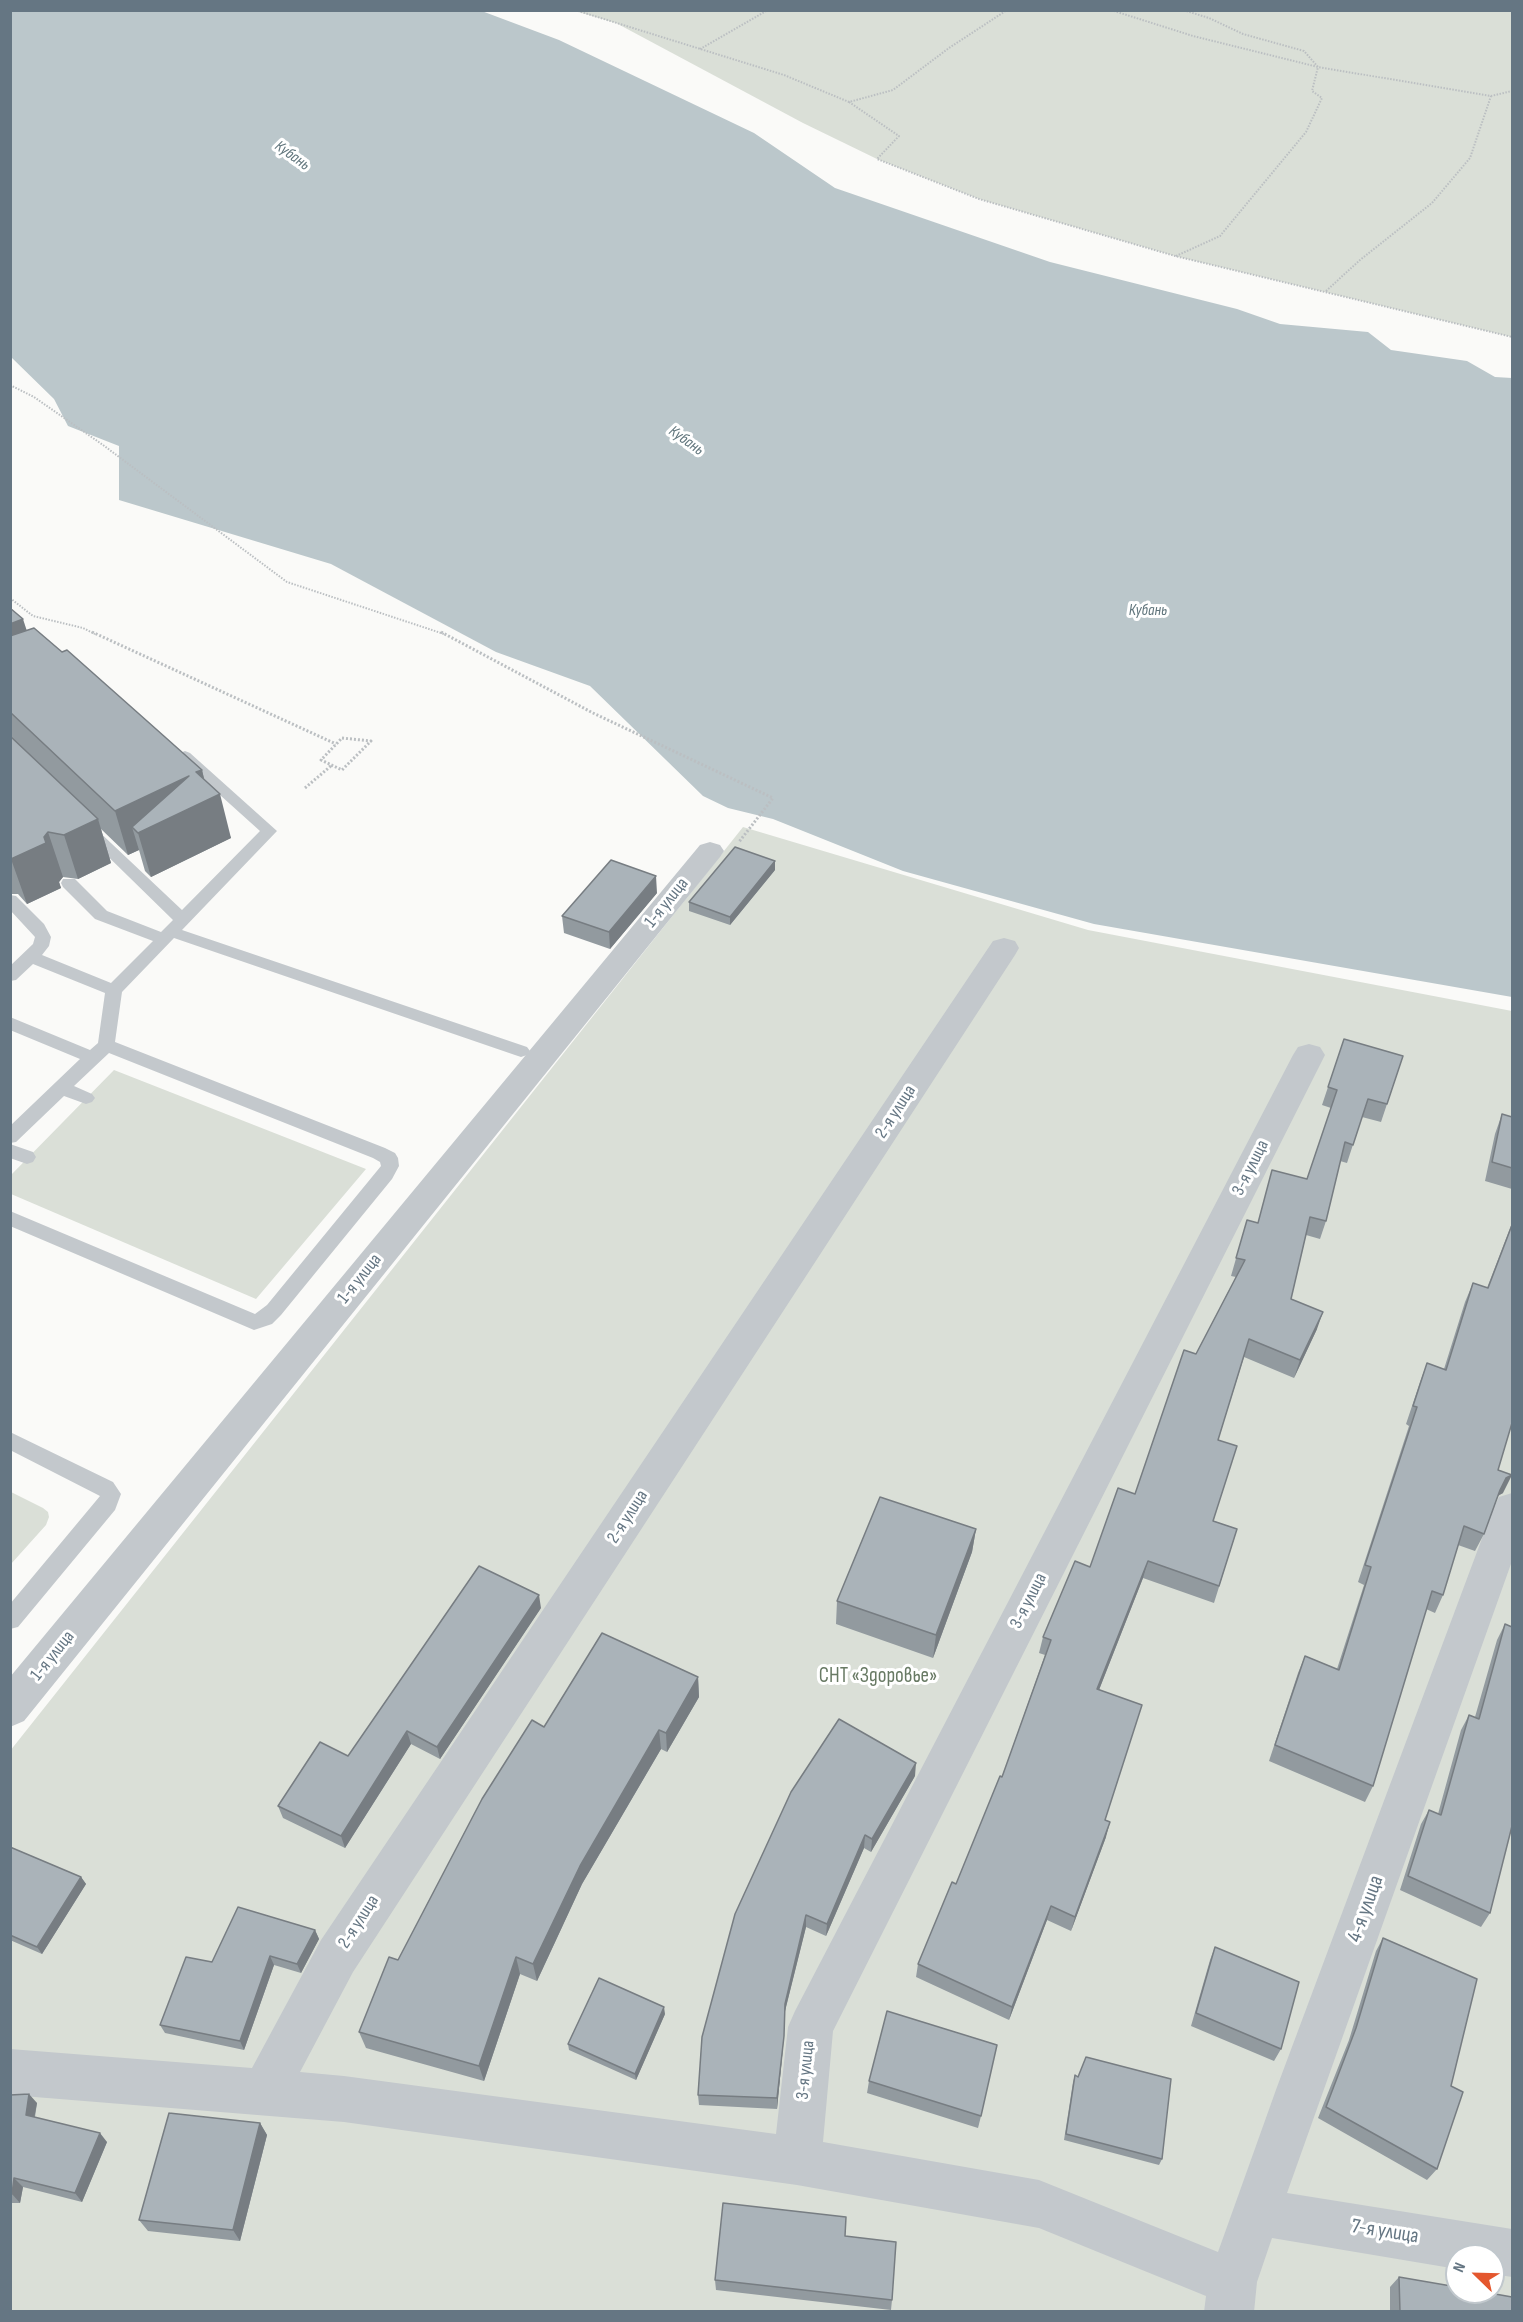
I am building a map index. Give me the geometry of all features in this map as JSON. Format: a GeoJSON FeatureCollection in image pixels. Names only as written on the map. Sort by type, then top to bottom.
{"type":"FeatureCollection","features":[{"type":"Feature","properties":{"kind":"street","name":"1-я улица"},"geometry":{"type":"LineString","coordinates":[[10,1708],[723,848]]}},
{"type":"Feature","properties":{"kind":"street","name":"2-я улица"},"geometry":{"type":"LineString","coordinates":[[264,2094],[337,1956],[1004,948]]}},
{"type":"Feature","properties":{"kind":"street","name":"3-я улица"},"geometry":{"type":"LineString","coordinates":[[797,2162],[811,2027],[1309,1055]]}},
{"type":"Feature","properties":{"kind":"street","name":"4-я улица"},"geometry":{"type":"LineString","coordinates":[[1230,2297],[1300,2087],[1512,1509]]}},
{"type":"Feature","properties":{"kind":"street"},"geometry":{"type":"LineString","coordinates":[[10,2072],[344,2099],[797,2162],[1039,2204],[1230,2297]]}},
{"type":"Feature","properties":{"kind":"street","name":"7-я улица"},"geometry":{"type":"LineString","coordinates":[[1258,2212],[1512,2253]]}},
{"type":"Feature","properties":{"kind":"lane"},"geometry":{"type":"LineString","coordinates":[[10,1137],[99,1052],[114,990],[270,831],[175,747]]}},
{"type":"Feature","properties":{"kind":"lane"},"geometry":{"type":"LineString","coordinates":[[80,820],[173,930]]}},
{"type":"Feature","properties":{"kind":"lane"},"geometry":{"type":"LineString","coordinates":[[69,883],[101,915],[173,930],[520,1052]]}},
{"type":"Feature","properties":{"kind":"lane"},"geometry":{"type":"LineString","coordinates":[[10,900],[38,928],[43,937],[41,946],[10,976]]}},
{"type":"Feature","properties":{"kind":"lane"},"geometry":{"type":"LineString","coordinates":[[31,957],[114,990]]}},
{"type":"Feature","properties":{"kind":"lane"},"geometry":{"type":"LineString","coordinates":[[10,1023],[99,1052],[379,1153],[388,1158],[390,1166],[386,1174],[274,1310],[265,1319],[254,1322],[10,1218]]}},
{"type":"Feature","properties":{"kind":"lane"},"geometry":{"type":"LineString","coordinates":[[61,1088],[86,1098]]}},
{"type":"Feature","properties":{"kind":"lane"},"geometry":{"type":"LineString","coordinates":[[10,1440],[106,1488],[111,1494],[108,1504],[10,1620]]}},
{"type":"Feature","properties":{"kind":"path"},"geometry":{"type":"LineString","coordinates":[[575,10],[784,75],[849,102],[899,136],[877,159],[979,200],[1175,256],[1512,337]]}},
{"type":"Feature","properties":{"kind":"path"},"geometry":{"type":"LineString","coordinates":[[700,49],[768,10]]}},
{"type":"Feature","properties":{"kind":"path"},"geometry":{"type":"LineString","coordinates":[[849,102],[893,90],[949,48],[1007,10]]}},
{"type":"Feature","properties":{"kind":"path"},"geometry":{"type":"LineString","coordinates":[[1111,10],[1193,36],[1318,67],[1491,96],[1512,92]]}},
{"type":"Feature","properties":{"kind":"path"},"geometry":{"type":"LineString","coordinates":[[1183,10],[1209,18],[1243,34],[1304,51],[1318,67]]}},
{"type":"Feature","properties":{"kind":"path"},"geometry":{"type":"LineString","coordinates":[[1175,256],[1220,236],[1306,132],[1322,98],[1312,91],[1318,67]]}},
{"type":"Feature","properties":{"kind":"path"},"geometry":{"type":"LineString","coordinates":[[1326,291],[1359,260],[1432,203],[1470,158],[1491,96]]}},
{"type":"Feature","properties":{"kind":"path"},"geometry":{"type":"LineString","coordinates":[[10,385],[34,397],[103,445],[287,582],[439,631],[593,713],[773,798],[723,848]]}},
{"type":"Feature","properties":{"kind":"path"},"geometry":{"type":"LineString","coordinates":[[10,598],[33,616],[83,628],[336,744]]}},
{"type":"Feature","properties":{"kind":"path"},"geometry":{"type":"LineString","coordinates":[[342,738],[371,741],[342,770],[321,760],[336,744],[342,738]]}},
{"type":"Feature","properties":{"kind":"path"},"geometry":{"type":"LineString","coordinates":[[305,788],[332,765]]}},
{"type":"Feature","properties":{"kind":"green space"},"geometry":{"type":"Polygon","coordinates":[[[575,11],[1512,11],[1512,337],[1175,256],[979,199],[877,159],[803,123],[616,23],[575,11]]]}},
{"type":"Feature","properties":{"kind":"green space","name":"СНТ «Здоровье»"},"geometry":{"type":"Polygon","coordinates":[[[743,827],[1088,930],[1512,1011],[1512,2311],[11,2311],[10,1751],[743,827]]]}},
{"type":"Feature","properties":{"kind":"green space"},"geometry":{"type":"Polygon","coordinates":[[[114,1070],[366,1169],[256,1299],[11,1194],[11,1175],[114,1070]]]}},
{"type":"Feature","properties":{"kind":"green space"},"geometry":{"type":"Polygon","coordinates":[[[11,1492],[43,1508],[48,1512],[49,1517],[46,1525],[11,1564],[11,1492]]]}},
{"type":"Feature","properties":{"kind":"water","name":"Кубань"},"geometry":{"type":"Polygon","coordinates":[[[479,10],[559,40],[754,133],[835,188],[1050,262],[1237,309],[1280,324],[1368,332],[1391,350],[1467,361],[1495,377],[1512,378],[1512,997],[1094,924],[903,871],[773,819],[728,808],[703,796],[590,686],[496,652],[331,564],[119,500],[119,446],[68,426],[54,399],[11,357],[11,11],[479,10]]]}},
{"type":"Feature","properties":{"kind":"building"},"geometry":{"type":"Polygon","coordinates":[[[10,608],[23,619],[10,624],[10,608]]]}},
{"type":"Feature","properties":{"kind":"building"},"geometry":{"type":"Polygon","coordinates":[[[34,628],[62,652],[67,650],[202,770],[196,772],[220,794],[138,833],[132,827],[189,776],[115,811],[10,712],[10,636],[34,628]]]}},
{"type":"Feature","properties":{"kind":"building"},"geometry":{"type":"Polygon","coordinates":[[[10,736],[98,819],[64,835],[48,832],[44,837],[46,843],[11,859],[10,858],[10,736]]]}},
{"type":"Feature","properties":{"kind":"building"},"geometry":{"type":"Polygon","coordinates":[[[735,847],[775,861],[730,917],[689,902],[735,847]]]}},
{"type":"Feature","properties":{"kind":"building"},"geometry":{"type":"Polygon","coordinates":[[[611,860],[656,876],[609,932],[562,916],[611,860]]]}},
{"type":"Feature","properties":{"kind":"building"},"geometry":{"type":"Polygon","coordinates":[[[1344,1039],[1403,1056],[1387,1104],[1368,1099],[1353,1145],[1345,1142],[1326,1221],[1310,1217],[1291,1299],[1323,1312],[1300,1360],[1249,1339],[1218,1440],[1237,1446],[1213,1521],[1237,1529],[1219,1586],[1148,1561],[1097,1689],[1142,1705],[1105,1820],[1110,1822],[1075,1917],[1051,1906],[1012,2007],[918,1964],[952,1882],[956,1884],[1000,1776],[1002,1777],[1051,1640],[1043,1637],[1075,1561],[1090,1567],[1118,1488],[1135,1494],[1184,1350],[1196,1354],[1245,1260],[1236,1258],[1247,1220],[1258,1223],[1272,1170],[1307,1179],[1337,1090],[1328,1087],[1344,1039]]]}},
{"type":"Feature","properties":{"kind":"building"},"geometry":{"type":"Polygon","coordinates":[[[1502,1114],[1512,1117],[1512,1168],[1492,1162],[1502,1114]]]}},
{"type":"Feature","properties":{"kind":"building"},"geometry":{"type":"Polygon","coordinates":[[[1512,1225],[1512,1423],[1498,1470],[1512,1475],[1506,1478],[1500,1490],[1484,1534],[1464,1526],[1443,1595],[1432,1591],[1373,1786],[1275,1745],[1305,1656],[1339,1670],[1371,1567],[1365,1565],[1417,1407],[1413,1406],[1427,1363],[1446,1370],[1473,1283],[1488,1288],[1512,1225]]]}},
{"type":"Feature","properties":{"kind":"building"},"geometry":{"type":"Polygon","coordinates":[[[880,1497],[976,1529],[936,1635],[837,1601],[880,1497]]]}},
{"type":"Feature","properties":{"kind":"building"},"geometry":{"type":"Polygon","coordinates":[[[479,1566],[539,1595],[437,1747],[407,1731],[341,1836],[278,1806],[320,1742],[348,1756],[479,1566]]]}},
{"type":"Feature","properties":{"kind":"building"},"geometry":{"type":"Polygon","coordinates":[[[1505,1624],[1512,1627],[1512,1826],[1490,1913],[1408,1876],[1429,1810],[1441,1815],[1469,1715],[1479,1719],[1505,1624]]]}},
{"type":"Feature","properties":{"kind":"building"},"geometry":{"type":"Polygon","coordinates":[[[602,1633],[698,1677],[666,1733],[659,1730],[580,1866],[533,1964],[516,1957],[479,2066],[359,2032],[389,1957],[398,1960],[482,1799],[532,1720],[544,1727],[602,1633]]]}},
{"type":"Feature","properties":{"kind":"building"},"geometry":{"type":"Polygon","coordinates":[[[839,1719],[916,1763],[872,1839],[865,1835],[827,1924],[806,1915],[785,2004],[777,2098],[698,2095],[702,2037],[735,1914],[791,1792],[839,1719]]]}},
{"type":"Feature","properties":{"kind":"building"},"geometry":{"type":"Polygon","coordinates":[[[10,1847],[81,1877],[37,1947],[10,1935],[10,1847]]]}},
{"type":"Feature","properties":{"kind":"building"},"geometry":{"type":"Polygon","coordinates":[[[238,1907],[315,1930],[297,1964],[270,1956],[240,2041],[160,2025],[186,1957],[212,1962],[238,1907]]]}},
{"type":"Feature","properties":{"kind":"building"},"geometry":{"type":"Polygon","coordinates":[[[1383,1938],[1477,1979],[1451,2086],[1463,2092],[1437,2169],[1326,2107],[1356,2028],[1383,1938]]]}},
{"type":"Feature","properties":{"kind":"building"},"geometry":{"type":"Polygon","coordinates":[[[1215,1947],[1299,1982],[1281,2049],[1196,2013],[1215,1947]]]}},
{"type":"Feature","properties":{"kind":"building"},"geometry":{"type":"Polygon","coordinates":[[[599,1978],[664,2007],[635,2074],[568,2044],[599,1978]]]}},
{"type":"Feature","properties":{"kind":"building"},"geometry":{"type":"Polygon","coordinates":[[[887,2011],[997,2045],[981,2116],[869,2081],[887,2011]]]}},
{"type":"Feature","properties":{"kind":"building"},"geometry":{"type":"Polygon","coordinates":[[[1086,2057],[1171,2079],[1162,2159],[1066,2134],[1075,2075],[1078,2077],[1086,2057]]]}},
{"type":"Feature","properties":{"kind":"building"},"geometry":{"type":"Polygon","coordinates":[[[29,2094],[26,2115],[100,2133],[75,2193],[14,2178],[12,2194],[10,2194],[10,2095],[29,2094]]]}},
{"type":"Feature","properties":{"kind":"building"},"geometry":{"type":"Polygon","coordinates":[[[169,2113],[260,2123],[233,2230],[139,2220],[169,2113]]]}},
{"type":"Feature","properties":{"kind":"building"},"geometry":{"type":"Polygon","coordinates":[[[723,2203],[846,2217],[845,2236],[896,2242],[892,2300],[715,2280],[723,2203]]]}},
{"type":"Feature","properties":{"kind":"building"},"geometry":{"type":"Polygon","coordinates":[[[1399,2277],[1445,2285],[1445,2304],[1505,2304],[1505,2296],[1512,2297],[1512,2312],[1400,2312],[1399,2277]]]}}]}
